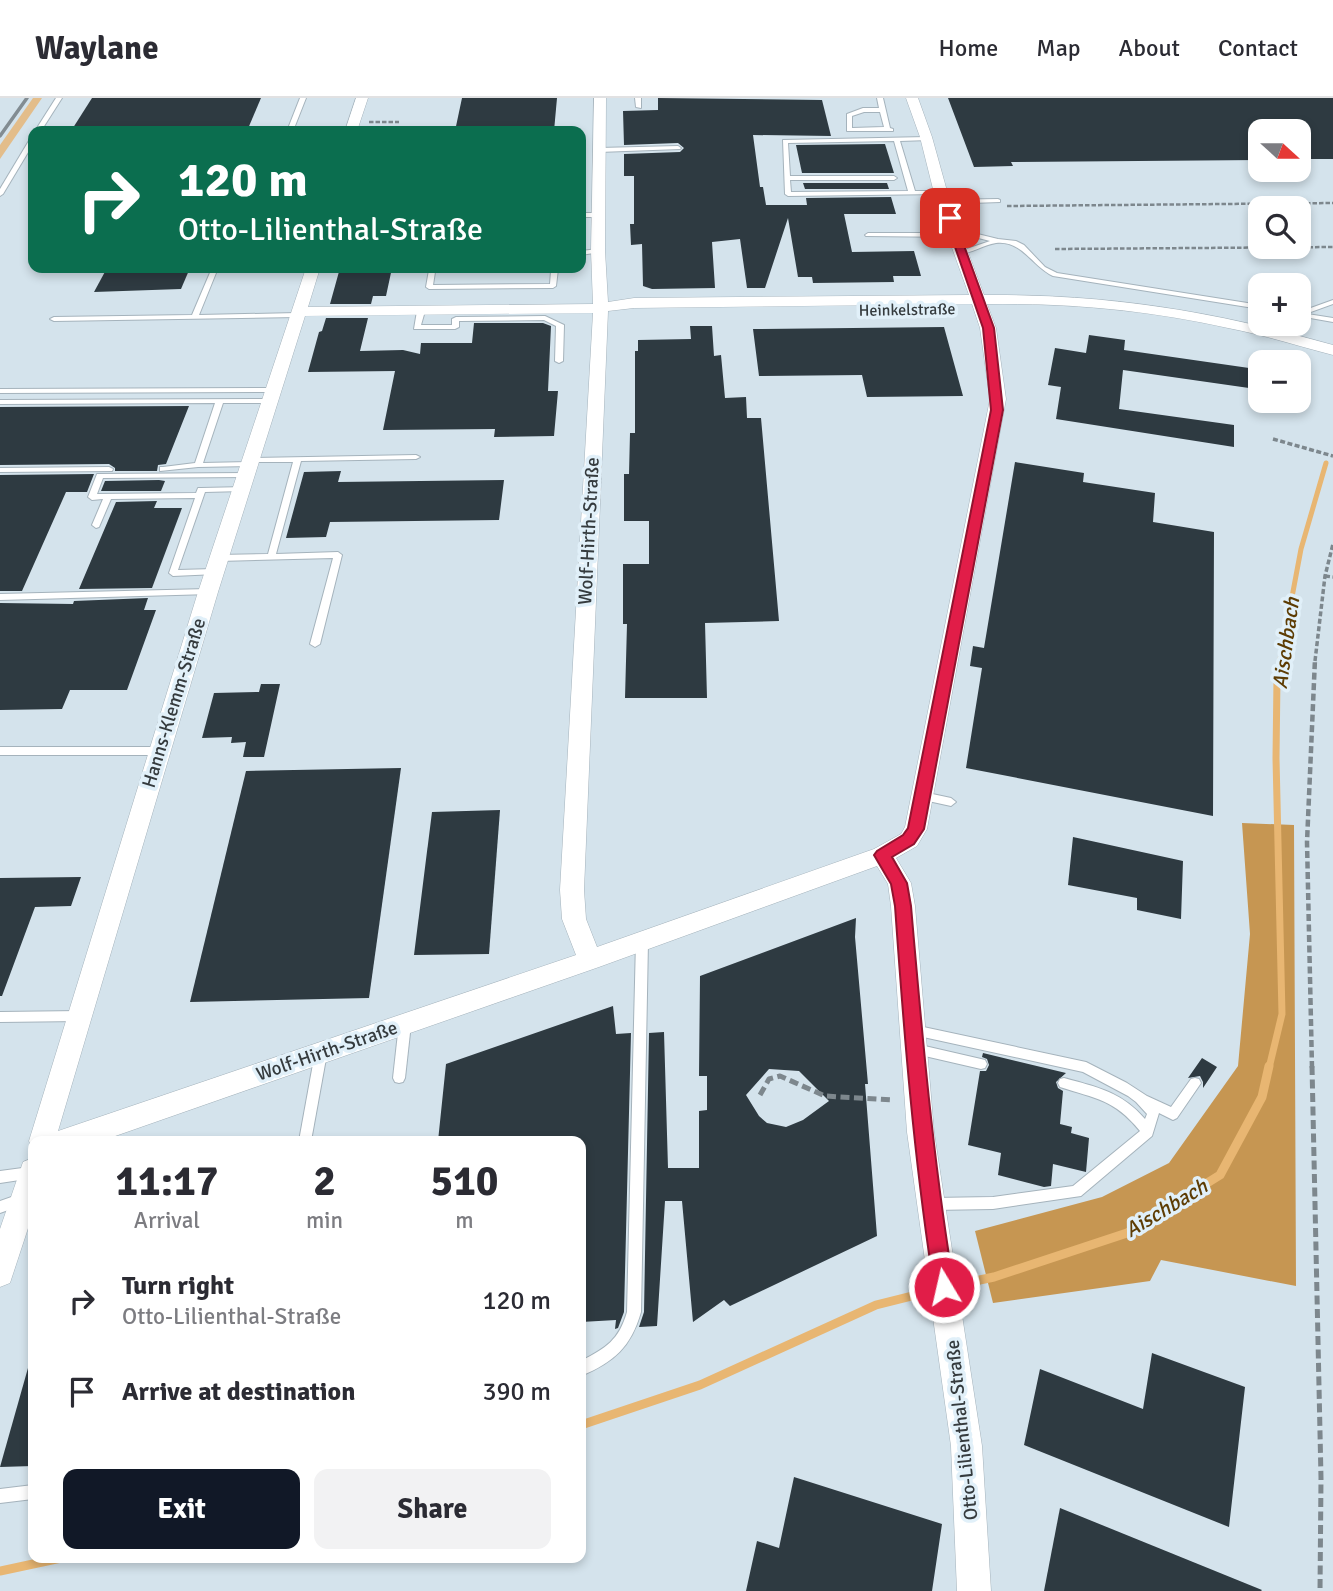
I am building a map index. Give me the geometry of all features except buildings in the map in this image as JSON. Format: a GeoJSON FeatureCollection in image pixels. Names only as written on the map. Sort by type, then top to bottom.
{"type":"FeatureCollection","features":[{"type":"Feature","properties":{"kind":"street"},"geometry":{"type":"LineString","coordinates":[[353,126],[362,98]]}},
{"type":"Feature","properties":{"kind":"street","name":"Wolf-Hirth-Straße"},"geometry":{"type":"LineString","coordinates":[[590,960],[574,919],[572,890],[601,308],[589,252],[590,215],[600,150],[600,98]]}},
{"type":"Feature","properties":{"kind":"street"},"geometry":{"type":"LineString","coordinates":[[882,855],[909,840],[916,829],[997,410],[988,328],[960,253],[926,136],[912,98]]}},
{"type":"Feature","properties":{"kind":"street","name":"Hanns-Klemm-Straße"},"geometry":{"type":"LineString","coordinates":[[44,1136],[214,574],[311,273]]}},
{"type":"Feature","properties":{"kind":"street","name":"Heinkelstraße"},"geometry":{"type":"LineString","coordinates":[[298,314],[601,308],[632,314],[979,304],[1055,299],[1152,308],[1229,321],[1333,350]]}},
{"type":"Feature","properties":{"kind":"street","name":"Heinkelstraße"},"geometry":{"type":"LineString","coordinates":[[979,304],[1151,317],[1225,331],[1333,362]]}},
{"type":"Feature","properties":{"kind":"street","name":"Wolf-Hirth-Straße"},"geometry":{"type":"LineString","coordinates":[[80,1136],[590,960],[882,855]]}},
{"type":"Feature","properties":{"kind":"street","name":"Otto-Lilienthal-Straße"},"geometry":{"type":"LineString","coordinates":[[882,855],[899,883],[903,906],[912,1039],[930,1204],[948,1314],[970,1482],[974,1591]]}},
{"type":"Feature","properties":{"kind":"street"},"geometry":{"type":"LineString","coordinates":[[0,1273],[23,1187]]}},
{"type":"Feature","properties":{"kind":"lane"},"geometry":{"type":"LineString","coordinates":[[41,126],[60,98]]}},
{"type":"Feature","properties":{"kind":"lane"},"geometry":{"type":"LineString","coordinates":[[292,126],[303,98]]}},
{"type":"Feature","properties":{"kind":"lane"},"geometry":{"type":"LineString","coordinates":[[638,98],[639,107]]}},
{"type":"Feature","properties":{"kind":"lane"},"geometry":{"type":"LineString","coordinates":[[880,98],[887,129]]}},
{"type":"Feature","properties":{"kind":"lane"},"geometry":{"type":"LineString","coordinates":[[883,110],[863,110],[849,115],[849,130],[887,129],[897,133],[926,136]]}},
{"type":"Feature","properties":{"kind":"lane"},"geometry":{"type":"LineString","coordinates":[[926,136],[897,140],[785,141],[788,194],[912,193],[1001,204]]}},
{"type":"Feature","properties":{"kind":"lane"},"geometry":{"type":"LineString","coordinates":[[897,140],[912,193]]}},
{"type":"Feature","properties":{"kind":"lane"},"geometry":{"type":"LineString","coordinates":[[0,194],[28,147]]}},
{"type":"Feature","properties":{"kind":"lane"},"geometry":{"type":"LineString","coordinates":[[600,150],[678,148]]}},
{"type":"Feature","properties":{"kind":"lane"},"geometry":{"type":"LineString","coordinates":[[787,178],[894,178]]}},
{"type":"Feature","properties":{"kind":"lane"},"geometry":{"type":"LineString","coordinates":[[823,178],[827,194]]}},
{"type":"Feature","properties":{"kind":"lane"},"geometry":{"type":"LineString","coordinates":[[841,178],[845,193]]}},
{"type":"Feature","properties":{"kind":"lane"},"geometry":{"type":"LineString","coordinates":[[879,178],[882,193]]}},
{"type":"Feature","properties":{"kind":"lane"},"geometry":{"type":"LineString","coordinates":[[868,235],[954,233],[1017,244],[1028,252],[1040,268],[1055,275],[1248,305]]}},
{"type":"Feature","properties":{"kind":"lane"},"geometry":{"type":"LineString","coordinates":[[960,253],[995,240]]}},
{"type":"Feature","properties":{"kind":"lane"},"geometry":{"type":"LineString","coordinates":[[194,317],[213,273]]}},
{"type":"Feature","properties":{"kind":"lane"},"geometry":{"type":"LineString","coordinates":[[431,273],[429,287],[553,286],[554,273]]}},
{"type":"Feature","properties":{"kind":"lane"},"geometry":{"type":"LineString","coordinates":[[1311,310],[1333,302]]}},
{"type":"Feature","properties":{"kind":"lane"},"geometry":{"type":"LineString","coordinates":[[421,311],[417,327],[455,327],[456,318],[545,318],[560,325],[559,361]]}},
{"type":"Feature","properties":{"kind":"lane"},"geometry":{"type":"LineString","coordinates":[[54,319],[298,314]]}},
{"type":"Feature","properties":{"kind":"lane"},"geometry":{"type":"LineString","coordinates":[[1311,315],[1333,320]]}},
{"type":"Feature","properties":{"kind":"lane"},"geometry":{"type":"LineString","coordinates":[[0,391],[272,396]]}},
{"type":"Feature","properties":{"kind":"lane"},"geometry":{"type":"LineString","coordinates":[[0,402],[220,401],[272,396]]}},
{"type":"Feature","properties":{"kind":"lane"},"geometry":{"type":"LineString","coordinates":[[198,464],[220,401]]}},
{"type":"Feature","properties":{"kind":"lane"},"geometry":{"type":"LineString","coordinates":[[214,574],[173,573],[201,490],[248,472],[298,459],[416,457]]}},
{"type":"Feature","properties":{"kind":"lane"},"geometry":{"type":"LineString","coordinates":[[271,556],[298,459]]}},
{"type":"Feature","properties":{"kind":"lane"},"geometry":{"type":"LineString","coordinates":[[0,470],[172,469],[198,464],[248,472]]}},
{"type":"Feature","properties":{"kind":"lane"},"geometry":{"type":"LineString","coordinates":[[200,495],[92,497],[100,476],[184,476],[248,472]]}},
{"type":"Feature","properties":{"kind":"lane"},"geometry":{"type":"LineString","coordinates":[[177,496],[184,476]]}},
{"type":"Feature","properties":{"kind":"lane"},"geometry":{"type":"LineString","coordinates":[[96,525],[108,496]]}},
{"type":"Feature","properties":{"kind":"lane"},"geometry":{"type":"LineString","coordinates":[[0,597],[214,574],[271,556],[338,555],[315,644]]}},
{"type":"Feature","properties":{"kind":"lane"},"geometry":{"type":"LineString","coordinates":[[0,751],[160,751]]}},
{"type":"Feature","properties":{"kind":"lane"},"geometry":{"type":"LineString","coordinates":[[923,796],[951,802]]}},
{"type":"Feature","properties":{"kind":"lane"},"geometry":{"type":"LineString","coordinates":[[586,1366],[615,1351],[629,1333],[634,1312],[642,941]]}},
{"type":"Feature","properties":{"kind":"lane"},"geometry":{"type":"LineString","coordinates":[[0,1017],[80,1016]]}},
{"type":"Feature","properties":{"kind":"lane"},"geometry":{"type":"LineString","coordinates":[[399,1078],[405,1024]]}},
{"type":"Feature","properties":{"kind":"lane"},"geometry":{"type":"LineString","coordinates":[[912,1039],[981,1064]]}},
{"type":"Feature","properties":{"kind":"lane"},"geometry":{"type":"LineString","coordinates":[[912,1039],[1086,1067],[1107,1081],[1173,1114],[1195,1083]]}},
{"type":"Feature","properties":{"kind":"lane"},"geometry":{"type":"LineString","coordinates":[[306,1136],[321,1053]]}},
{"type":"Feature","properties":{"kind":"lane"},"geometry":{"type":"LineString","coordinates":[[1064,1083],[1115,1099],[1130,1109],[1148,1132]]}},
{"type":"Feature","properties":{"kind":"lane"},"geometry":{"type":"LineString","coordinates":[[930,1204],[993,1202],[1076,1192],[1148,1132],[1153,1113],[1146,1100]]}},
{"type":"Feature","properties":{"kind":"lane"},"geometry":{"type":"LineString","coordinates":[[0,1177],[23,1187]]}},
{"type":"Feature","properties":{"kind":"lane"},"geometry":{"type":"LineString","coordinates":[[0,1496],[28,1493]]}},
{"type":"Feature","properties":{"kind":"path"},"geometry":{"type":"LineString","coordinates":[[362,126],[399,122]]}},
{"type":"Feature","properties":{"kind":"path"},"geometry":{"type":"LineString","coordinates":[[1001,204],[1333,203]]}},
{"type":"Feature","properties":{"kind":"path"},"geometry":{"type":"LineString","coordinates":[[1055,249],[1333,247]]}},
{"type":"Feature","properties":{"kind":"path"},"geometry":{"type":"LineString","coordinates":[[1273,439],[1333,456]]}},
{"type":"Feature","properties":{"kind":"path"},"geometry":{"type":"LineString","coordinates":[[1320,1591],[1321,1479],[1307,842],[1316,646],[1325,576],[1333,544]]}},
{"type":"Feature","properties":{"kind":"path"},"geometry":{"type":"LineString","coordinates":[[1325,576],[1333,577]]}},
{"type":"Feature","properties":{"kind":"path"},"geometry":{"type":"LineString","coordinates":[[760,1095],[769,1079],[780,1076],[825,1096],[873,1097]]}},
{"type":"Feature","properties":{"kind":"shaded area"},"geometry":{"type":"Polygon","coordinates":[[[33,98],[42,98],[0,159],[0,145],[33,98]]]}},
{"type":"Feature","properties":{"kind":"shaded area"},"geometry":{"type":"Polygon","coordinates":[[[1242,823],[1294,825],[1296,1286],[1161,1260],[1150,1281],[993,1303],[975,1231],[1102,1197],[1169,1163],[1238,1066],[1250,934],[1242,823]]]}},
{"type":"Feature","properties":{"kind":"waterway","name":"Aischbach"},"geometry":{"type":"LineString","coordinates":[[1280,661],[1301,549],[1326,463]]}},
{"type":"Feature","properties":{"kind":"waterway","name":"Aischbach"},"geometry":{"type":"LineString","coordinates":[[1269,1068],[1282,1014],[1276,758],[1277,678],[1281,659]]}},
{"type":"Feature","properties":{"kind":"waterway","name":"Aischbach"},"geometry":{"type":"LineString","coordinates":[[951,1286],[994,1277],[1127,1233],[1220,1175],[1262,1097],[1269,1066]]}},
{"type":"Feature","properties":{"kind":"waterway","name":"Aischbach"},"geometry":{"type":"LineString","coordinates":[[586,1423],[700,1385],[876,1305],[936,1290]]}},
{"type":"Feature","properties":{"kind":"waterway","name":"Aischbach"},"geometry":{"type":"LineString","coordinates":[[0,1571],[38,1563]]}},
{"type":"Feature","properties":{"kind":"railway"},"geometry":{"type":"LineString","coordinates":[[0,136],[27,98]]}},
{"type":"Feature","properties":{"kind":"route"},"geometry":{"type":"LineString","coordinates":[[944,1287],[930,1204],[916,1076],[903,906],[899,883],[882,855],[909,840],[916,829],[997,410],[996,376],[988,328],[950,218]]}}]}
